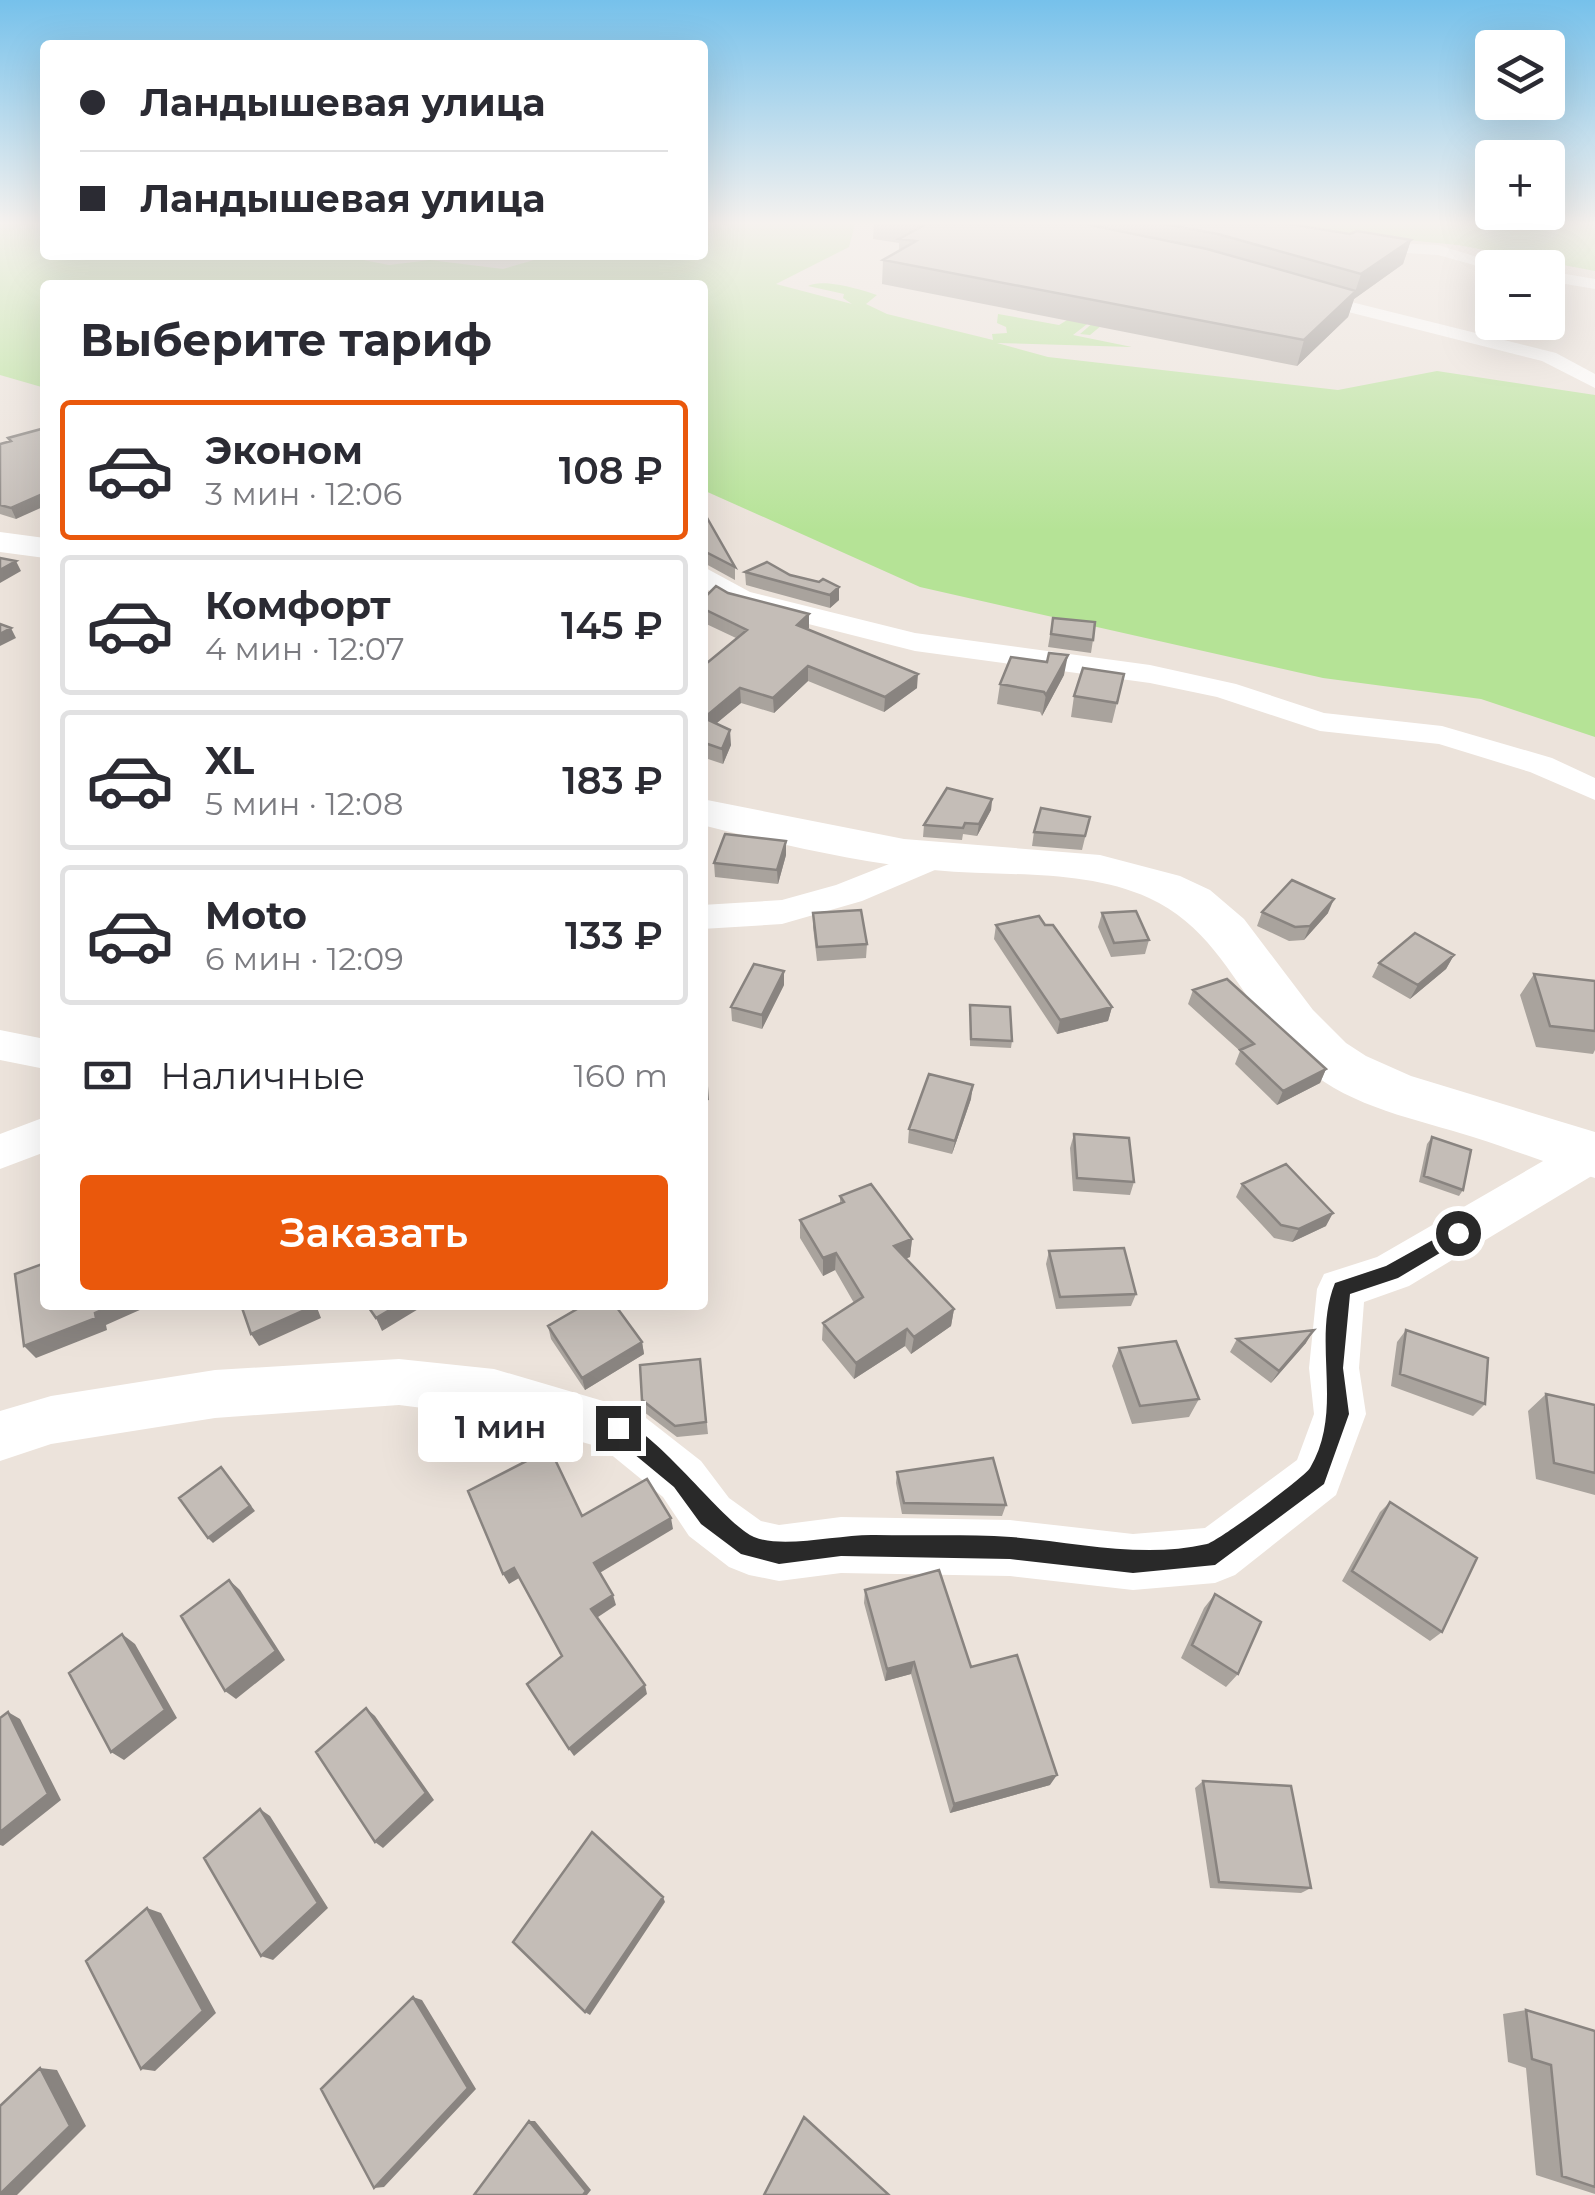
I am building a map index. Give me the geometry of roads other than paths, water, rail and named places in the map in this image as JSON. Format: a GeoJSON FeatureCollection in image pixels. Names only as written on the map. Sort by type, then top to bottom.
{"type":"FeatureCollection","features":[{"type":"Feature","properties":{"kind":"street"},"geometry":{"type":"LineString","coordinates":[[1430,326],[1549,357],[1595,382]]}},
{"type":"Feature","properties":{"kind":"street"},"geometry":{"type":"LineString","coordinates":[[0,542],[40,547]]}},
{"type":"Feature","properties":{"kind":"street"},"geometry":{"type":"LineString","coordinates":[[708,578],[740,598],[915,642],[1150,674],[1225,690],[1320,722],[1442,735],[1592,779]]}},
{"type":"Feature","properties":{"kind":"street"},"geometry":{"type":"LineString","coordinates":[[708,813],[856,846],[937,856],[1043,861],[1150,882],[1194,902],[1231,936],[1268,991],[1311,1043],[1367,1082],[1593,1154]]}},
{"type":"Feature","properties":{"kind":"street"},"geometry":{"type":"LineString","coordinates":[[708,917],[782,912],[849,893],[937,856]]}},
{"type":"Feature","properties":{"kind":"street"},"geometry":{"type":"LineString","coordinates":[[0,1045],[40,1053]]}},
{"type":"Feature","properties":{"kind":"street"},"geometry":{"type":"LineString","coordinates":[[0,1152],[40,1136]]}},
{"type":"Feature","properties":{"kind":"street"},"geometry":{"type":"LineString","coordinates":[[0,1436],[51,1420],[216,1394],[398,1382],[494,1393],[618,1428],[682,1480],[708,1516],[748,1546],[779,1553],[841,1545],[1010,1548],[1133,1562],[1215,1554],[1317,1477],[1340,1414],[1334,1368],[1341,1289],[1392,1272],[1593,1154]]}}]}
